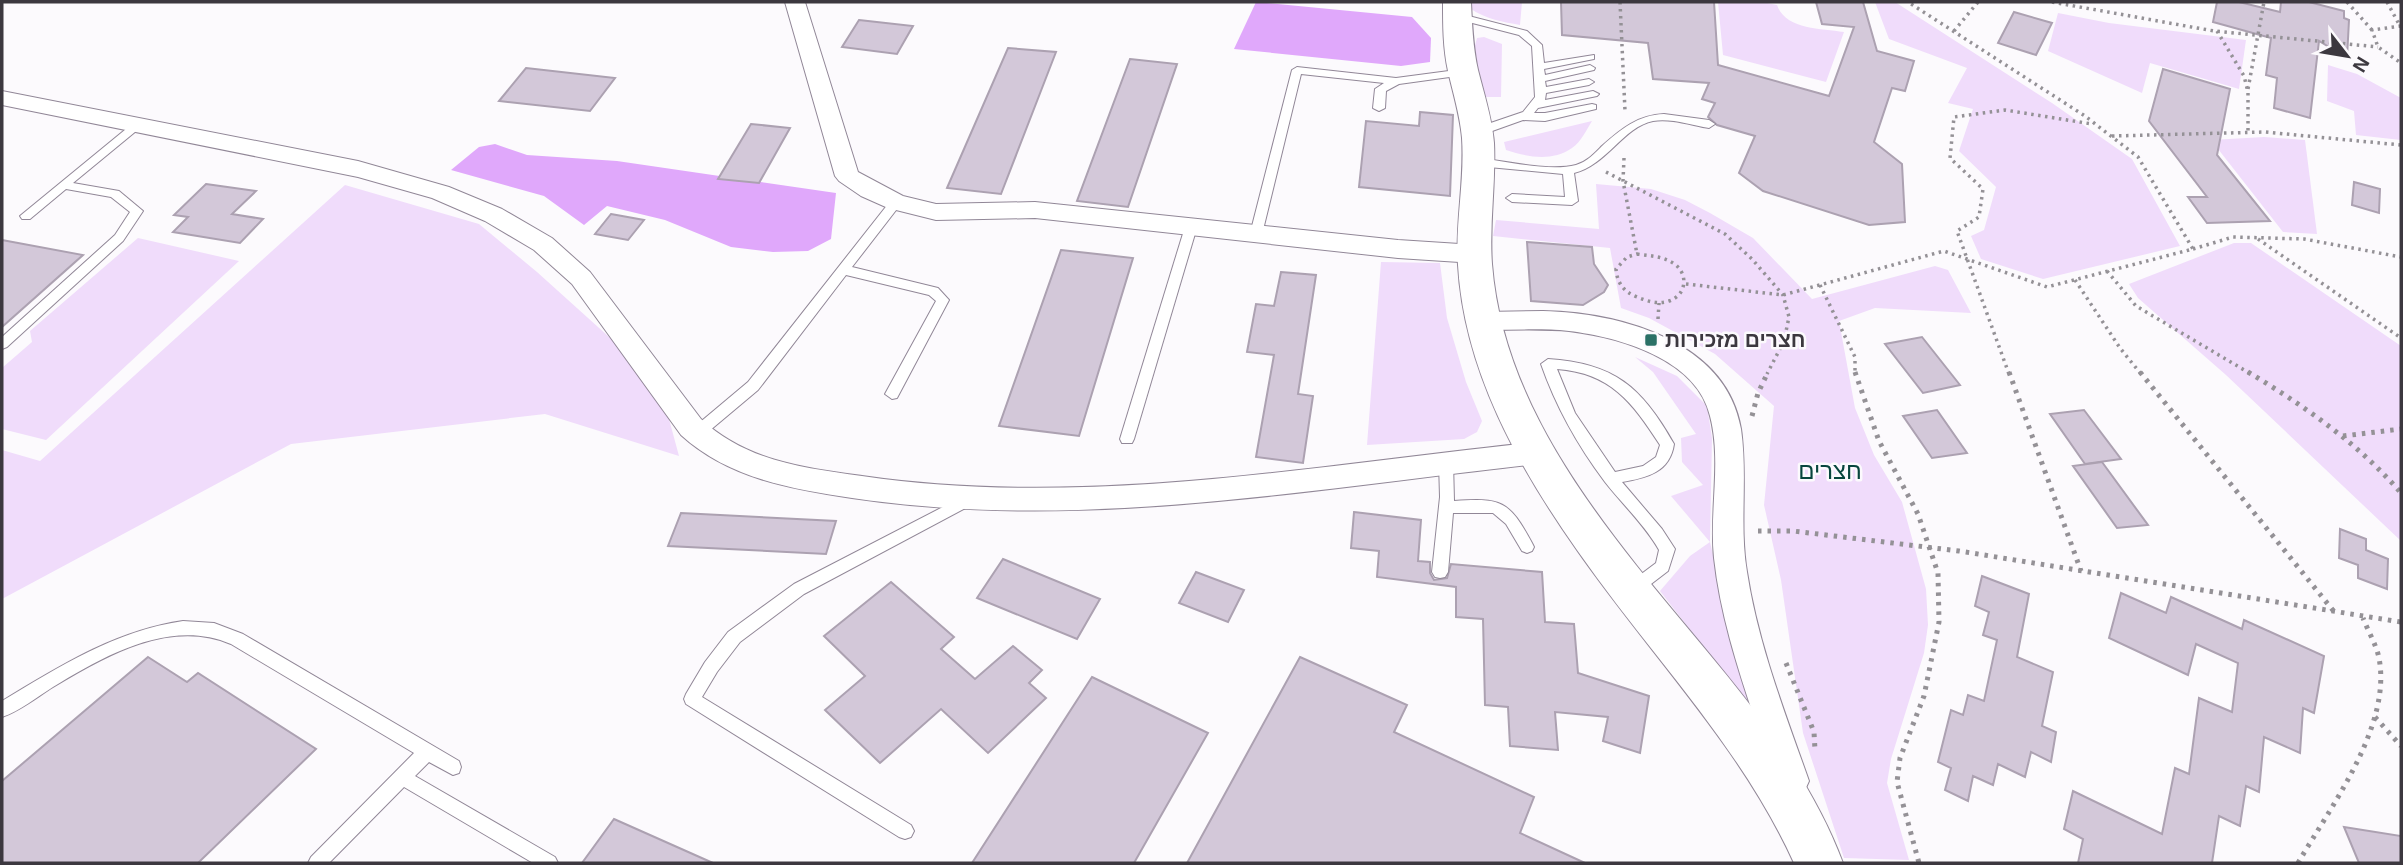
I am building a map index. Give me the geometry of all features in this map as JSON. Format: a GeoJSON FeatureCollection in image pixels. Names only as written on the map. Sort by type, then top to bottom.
{"type":"FeatureCollection","features":[{"type":"Feature","properties":{"kind":"street"},"geometry":{"type":"LineString","coordinates":[[795,2],[847,176],[896,202],[936,212],[1035,210],[1398,249],[1475,254]]}},
{"type":"Feature","properties":{"kind":"street"},"geometry":{"type":"LineString","coordinates":[[1457,9],[1464,72],[1478,147],[1475,254],[1478,298],[1495,363],[1509,402],[1537,453],[1593,540],[1750,740],[1797,815],[1818,862]]}},
{"type":"Feature","properties":{"kind":"street"},"geometry":{"type":"LineString","coordinates":[[2,98],[293,154],[411,182],[500,219],[539,242],[565,262],[593,291],[697,433],[710,445],[740,462],[768,471],[863,490],[1030,500],[1143,496],[1537,453]]}},
{"type":"Feature","properties":{"kind":"street"},"geometry":{"type":"LineString","coordinates":[[1484,321],[1578,323],[1612,331],[1678,357],[1698,371],[1716,392],[1724,414],[1729,555],[1745,636],[1818,862]]}},
{"type":"Feature","properties":{"kind":"lane"},"geometry":{"type":"LineString","coordinates":[[1457,9],[1523,33],[1537,45],[1541,98],[1536,106],[1478,147]]}},
{"type":"Feature","properties":{"kind":"lane"},"geometry":{"type":"LineString","coordinates":[[1539,67],[1590,62],[1540,85]]}},
{"type":"Feature","properties":{"kind":"lane"},"geometry":{"type":"LineString","coordinates":[[1256,234],[1297,70],[1396,81],[1464,72]]}},
{"type":"Feature","properties":{"kind":"lane"},"geometry":{"type":"LineString","coordinates":[[1379,108],[1381,89],[1396,81]]}},
{"type":"Feature","properties":{"kind":"lane"},"geometry":{"type":"LineString","coordinates":[[1540,85],[1589,82]]}},
{"type":"Feature","properties":{"kind":"lane"},"geometry":{"type":"LineString","coordinates":[[1536,106],[1593,94]]}},
{"type":"Feature","properties":{"kind":"lane"},"geometry":{"type":"LineString","coordinates":[[1522,116],[1545,117],[1592,107]]}},
{"type":"Feature","properties":{"kind":"lane"},"geometry":{"type":"LineString","coordinates":[[1478,147],[1568,169],[1590,164],[1626,130],[1643,119],[1659,116],[1709,124]]}},
{"type":"Feature","properties":{"kind":"lane"},"geometry":{"type":"LineString","coordinates":[[26,216],[137,124]]}},
{"type":"Feature","properties":{"kind":"lane"},"geometry":{"type":"LineString","coordinates":[[1512,198],[1572,201],[1568,169]]}},
{"type":"Feature","properties":{"kind":"lane"},"geometry":{"type":"LineString","coordinates":[[2,344],[119,238],[137,211],[115,194],[63,185]]}},
{"type":"Feature","properties":{"kind":"lane"},"geometry":{"type":"LineString","coordinates":[[697,433],[753,386],[896,202]]}},
{"type":"Feature","properties":{"kind":"lane"},"geometry":{"type":"LineString","coordinates":[[1127,439],[1191,227]]}},
{"type":"Feature","properties":{"kind":"lane"},"geometry":{"type":"LineString","coordinates":[[845,270],[933,291],[943,300],[892,394]]}},
{"type":"Feature","properties":{"kind":"lane"},"geometry":{"type":"LineString","coordinates":[[1611,479],[1656,468],[1663,461],[1667,444],[1641,402],[1628,389],[1586,368],[1571,364],[1548,365],[1571,416],[1611,479],[1667,549],[1663,566],[1632,590]]}},
{"type":"Feature","properties":{"kind":"lane"},"geometry":{"type":"LineString","coordinates":[[1440,572],[1446,507],[1446,462]]}},
{"type":"Feature","properties":{"kind":"lane"},"geometry":{"type":"LineString","coordinates":[[905,831],[692,699],[711,667],[734,637],[799,589],[970,498]]}},
{"type":"Feature","properties":{"kind":"lane"},"geometry":{"type":"LineString","coordinates":[[1446,507],[1489,505],[1502,509],[1512,517],[1527,547]]}},
{"type":"Feature","properties":{"kind":"lane"},"geometry":{"type":"LineString","coordinates":[[2,710],[82,663],[146,633],[181,628],[214,629],[236,639],[453,767]]}},
{"type":"Feature","properties":{"kind":"lane"},"geometry":{"type":"LineString","coordinates":[[317,863],[427,752]]}},
{"type":"Feature","properties":{"kind":"lane"},"geometry":{"type":"LineString","coordinates":[[402,778],[549,863]]}},
{"type":"Feature","properties":{"kind":"path"},"geometry":{"type":"LineString","coordinates":[[1620,2],[1626,130],[1623,181],[1637,254]]}},
{"type":"Feature","properties":{"kind":"path"},"geometry":{"type":"LineString","coordinates":[[1908,2],[2095,124],[2138,157],[2193,249]]}},
{"type":"Feature","properties":{"kind":"path"},"geometry":{"type":"LineString","coordinates":[[1954,31],[1978,2]]}},
{"type":"Feature","properties":{"kind":"path"},"geometry":{"type":"LineString","coordinates":[[2052,2],[2147,21],[2217,31],[2378,47],[2401,64]]}},
{"type":"Feature","properties":{"kind":"path"},"geometry":{"type":"LineString","coordinates":[[2248,133],[2248,90],[2264,2]]}},
{"type":"Feature","properties":{"kind":"path"},"geometry":{"type":"LineString","coordinates":[[2347,2],[2372,30],[2378,47]]}},
{"type":"Feature","properties":{"kind":"path"},"geometry":{"type":"LineString","coordinates":[[2372,30],[2401,26],[2387,2]]}},
{"type":"Feature","properties":{"kind":"path"},"geometry":{"type":"LineString","coordinates":[[2217,31],[2244,76],[2248,90]]}},
{"type":"Feature","properties":{"kind":"path"},"geometry":{"type":"LineString","coordinates":[[2081,572],[1957,230],[1979,218],[1983,189],[1950,158],[1954,117],[2005,110],[2095,124]]}},
{"type":"Feature","properties":{"kind":"path"},"geometry":{"type":"LineString","coordinates":[[2110,136],[2248,133],[2401,145]]}},
{"type":"Feature","properties":{"kind":"path"},"geometry":{"type":"LineString","coordinates":[[1686,284],[1783,295],[1944,251],[2047,287],[2233,237],[2304,239],[2401,257]]}},
{"type":"Feature","properties":{"kind":"path"},"geometry":{"type":"LineString","coordinates":[[2255,237],[2401,338]]}},
{"type":"Feature","properties":{"kind":"path"},"geometry":{"type":"LineString","coordinates":[[1637,254],[1648,254],[1671,261],[1679,268],[1686,284],[1684,291],[1670,301],[1647,301],[1626,292],[1616,277],[1616,269],[1627,257],[1637,254]]}},
{"type":"Feature","properties":{"kind":"path"},"geometry":{"type":"LineString","coordinates":[[2107,271],[2136,306],[2288,396],[2378,466],[2401,493]]}},
{"type":"Feature","properties":{"kind":"path"},"geometry":{"type":"LineString","coordinates":[[2076,280],[2120,348],[2336,614]]}},
{"type":"Feature","properties":{"kind":"path"},"geometry":{"type":"LineString","coordinates":[[1820,285],[1855,357],[1855,377],[1879,441],[1918,514],[1938,573],[1939,622],[1924,696],[1900,758],[1897,782],[1919,863]]}},
{"type":"Feature","properties":{"kind":"path"},"geometry":{"type":"LineString","coordinates":[[2342,436],[2401,429]]}},
{"type":"Feature","properties":{"kind":"path"},"geometry":{"type":"LineString","coordinates":[[1729,531],[1793,531],[1929,548],[2336,614],[2401,622]]}},
{"type":"Feature","properties":{"kind":"path"},"geometry":{"type":"LineString","coordinates":[[2298,863],[2372,732],[2382,687],[2379,658],[2363,618]]}},
{"type":"Feature","properties":{"kind":"path"},"geometry":{"type":"LineString","coordinates":[[2375,717],[2401,746]]}},
{"type":"Feature","properties":{"kind":"shaded area"},"geometry":{"type":"Polygon","coordinates":[[[1256,2],[1412,17],[1431,38],[1430,62],[1401,66],[1234,49],[1256,2]]]}},
{"type":"Feature","properties":{"kind":"shaded area"},"geometry":{"type":"Polygon","coordinates":[[[1470,2],[1522,2],[1520,25],[1483,15],[1471,9],[1470,2]]]}},
{"type":"Feature","properties":{"kind":"shaded area"},"geometry":{"type":"Polygon","coordinates":[[[1718,2],[1762,2],[1777,5],[1781,13],[1796,23],[1844,32],[1826,82],[1723,55],[1718,2]]]}},
{"type":"Feature","properties":{"kind":"shaded area"},"geometry":{"type":"Polygon","coordinates":[[[1875,2],[1895,2],[2052,103],[2132,159],[2180,246],[2043,279],[1981,259],[1971,236],[1984,230],[1996,187],[1959,151],[1973,109],[1948,103],[1967,68],[1889,39],[1875,2]]]}},
{"type":"Feature","properties":{"kind":"shaded area"},"geometry":{"type":"Polygon","coordinates":[[[2058,13],[2109,23],[2246,40],[2239,89],[2150,63],[2142,93],[2048,51],[2058,13]]]}},
{"type":"Feature","properties":{"kind":"shaded area"},"geometry":{"type":"Polygon","coordinates":[[[1484,37],[1502,44],[1501,97],[1484,97],[1474,49],[1477,38],[1484,37]]]}},
{"type":"Feature","properties":{"kind":"shaded area"},"geometry":{"type":"Polygon","coordinates":[[[2328,65],[2357,74],[2401,98],[2401,140],[2356,135],[2354,111],[2327,101],[2328,65]]]}},
{"type":"Feature","properties":{"kind":"shaded area"},"geometry":{"type":"Polygon","coordinates":[[[1592,121],[1575,145],[1556,155],[1531,156],[1506,150],[1504,142],[1592,121]]]}},
{"type":"Feature","properties":{"kind":"shaded area"},"geometry":{"type":"Polygon","coordinates":[[[2264,137],[2305,140],[2317,234],[2283,232],[2211,140],[2264,137]]]}},
{"type":"Feature","properties":{"kind":"shaded area"},"geometry":{"type":"Polygon","coordinates":[[[495,144],[527,155],[617,161],[836,193],[831,239],[808,251],[773,252],[731,247],[665,220],[607,206],[584,225],[544,196],[451,170],[479,147],[495,144]]]}},
{"type":"Feature","properties":{"kind":"shaded area"},"geometry":{"type":"Polygon","coordinates":[[[1596,184],[1651,189],[1685,200],[1710,213],[1753,238],[1812,299],[1935,266],[1948,270],[1971,313],[1875,308],[1839,321],[1855,408],[1874,455],[1902,502],[1926,589],[1928,625],[1924,653],[1891,759],[1887,783],[1909,860],[1844,858],[1803,733],[1781,580],[1764,505],[1774,406],[1715,354],[1649,318],[1621,308],[1610,248],[1493,236],[1496,220],[1599,229],[1596,184]]]}},
{"type":"Feature","properties":{"kind":"shaded area"},"geometry":{"type":"Polygon","coordinates":[[[345,185],[479,224],[537,272],[659,382],[679,456],[545,414],[291,444],[2,599],[2,450],[40,461],[345,185]]]}},
{"type":"Feature","properties":{"kind":"shaded area"},"geometry":{"type":"Polygon","coordinates":[[[138,238],[239,261],[46,440],[2,429],[2,368],[32,342],[30,331],[138,238]]]}},
{"type":"Feature","properties":{"kind":"shaded area"},"geometry":{"type":"Polygon","coordinates":[[[2234,243],[2251,243],[2401,346],[2401,541],[2226,375],[2138,298],[2129,284],[2234,243]]]}},
{"type":"Feature","properties":{"kind":"shaded area"},"geometry":{"type":"Polygon","coordinates":[[[1381,262],[1440,263],[1447,318],[1466,382],[1482,421],[1477,432],[1464,439],[1367,445],[1381,262]]]}},
{"type":"Feature","properties":{"kind":"shaded area"},"geometry":{"type":"Polygon","coordinates":[[[1635,357],[1677,376],[1707,406],[1712,438],[1710,542],[1671,496],[1703,485],[1682,462],[1681,438],[1696,434],[1653,372],[1635,357]]]}},
{"type":"Feature","properties":{"kind":"shaded area"},"geometry":{"type":"Polygon","coordinates":[[[1710,542],[1724,603],[1759,719],[1660,591],[1690,556],[1710,542]]]}},
{"type":"Feature","properties":{"kind":"building"},"geometry":{"type":"Polygon","coordinates":[[[1561,2],[1714,2],[1718,65],[1829,96],[1854,27],[1822,24],[1816,2],[1863,2],[1877,51],[1914,61],[1905,91],[1892,88],[1874,142],[1902,164],[1905,222],[1869,225],[1763,191],[1739,173],[1755,136],[1717,125],[1708,117],[1715,103],[1702,99],[1709,83],[1653,79],[1648,43],[1562,35],[1561,2]]]}},
{"type":"Feature","properties":{"kind":"building"},"geometry":{"type":"Polygon","coordinates":[[[2217,2],[2239,2],[2280,12],[2281,2],[2309,2],[2344,11],[2344,18],[2349,20],[2347,58],[2319,41],[2310,118],[2274,108],[2277,78],[2266,75],[2271,38],[2213,22],[2217,2]]]}},
{"type":"Feature","properties":{"kind":"building"},"geometry":{"type":"Polygon","coordinates":[[[2014,12],[2052,23],[2036,55],[1998,43],[2014,12]]]}},
{"type":"Feature","properties":{"kind":"building"},"geometry":{"type":"Polygon","coordinates":[[[859,20],[913,26],[897,54],[842,47],[859,20]]]}},
{"type":"Feature","properties":{"kind":"building"},"geometry":{"type":"Polygon","coordinates":[[[1008,48],[1056,52],[1001,194],[947,188],[1008,48]]]}},
{"type":"Feature","properties":{"kind":"building"},"geometry":{"type":"Polygon","coordinates":[[[1130,59],[1177,64],[1128,207],[1077,201],[1130,59]]]}},
{"type":"Feature","properties":{"kind":"building"},"geometry":{"type":"Polygon","coordinates":[[[526,68],[615,78],[590,111],[499,101],[526,68]]]}},
{"type":"Feature","properties":{"kind":"building"},"geometry":{"type":"Polygon","coordinates":[[[2163,69],[2230,89],[2217,155],[2270,221],[2207,223],[2188,197],[2207,197],[2149,121],[2163,69]]]}},
{"type":"Feature","properties":{"kind":"building"},"geometry":{"type":"Polygon","coordinates":[[[1420,112],[1453,115],[1450,196],[1359,187],[1366,121],[1419,126],[1420,112]]]}},
{"type":"Feature","properties":{"kind":"building"},"geometry":{"type":"Polygon","coordinates":[[[751,124],[790,128],[759,183],[718,179],[751,124]]]}},
{"type":"Feature","properties":{"kind":"building"},"geometry":{"type":"Polygon","coordinates":[[[2354,182],[2380,189],[2379,213],[2352,205],[2354,182]]]}},
{"type":"Feature","properties":{"kind":"building"},"geometry":{"type":"Polygon","coordinates":[[[206,184],[256,191],[232,214],[263,219],[240,243],[173,232],[188,217],[174,215],[206,184]]]}},
{"type":"Feature","properties":{"kind":"building"},"geometry":{"type":"Polygon","coordinates":[[[611,214],[644,220],[628,240],[595,234],[611,214]]]}},
{"type":"Feature","properties":{"kind":"building"},"geometry":{"type":"Polygon","coordinates":[[[2,240],[83,255],[2,327],[2,240]]]}},
{"type":"Feature","properties":{"kind":"building"},"geometry":{"type":"Polygon","coordinates":[[[1527,242],[1592,247],[1594,264],[1608,285],[1604,292],[1583,305],[1531,301],[1527,242]]]}},
{"type":"Feature","properties":{"kind":"building"},"geometry":{"type":"Polygon","coordinates":[[[1061,250],[1133,258],[1079,436],[999,426],[1061,250]]]}},
{"type":"Feature","properties":{"kind":"building"},"geometry":{"type":"Polygon","coordinates":[[[1281,272],[1316,275],[1298,394],[1313,396],[1303,463],[1256,457],[1274,355],[1247,352],[1256,304],[1274,306],[1281,272]]]}},
{"type":"Feature","properties":{"kind":"building"},"geometry":{"type":"Polygon","coordinates":[[[1922,337],[1960,385],[1923,393],[1885,344],[1922,337]]]}},
{"type":"Feature","properties":{"kind":"building"},"geometry":{"type":"Polygon","coordinates":[[[1937,410],[1967,453],[1932,458],[1903,416],[1937,410]]]}},
{"type":"Feature","properties":{"kind":"building"},"geometry":{"type":"Polygon","coordinates":[[[2084,410],[2121,459],[2085,464],[2050,414],[2084,410]]]}},
{"type":"Feature","properties":{"kind":"building"},"geometry":{"type":"Polygon","coordinates":[[[2102,462],[2148,525],[2117,528],[2073,466],[2102,462]]]}},
{"type":"Feature","properties":{"kind":"building"},"geometry":{"type":"Polygon","coordinates":[[[1354,512],[1421,520],[1418,561],[1430,562],[1430,573],[1434,580],[1447,578],[1451,564],[1542,572],[1545,622],[1574,624],[1578,673],[1649,696],[1640,753],[1603,741],[1608,717],[1555,712],[1558,750],[1510,746],[1508,707],[1485,705],[1483,619],[1456,617],[1456,587],[1377,577],[1379,551],[1351,548],[1354,512]]]}},
{"type":"Feature","properties":{"kind":"building"},"geometry":{"type":"Polygon","coordinates":[[[681,513],[836,521],[826,554],[668,546],[681,513]]]}},
{"type":"Feature","properties":{"kind":"building"},"geometry":{"type":"Polygon","coordinates":[[[2340,529],[2366,539],[2366,550],[2388,559],[2387,589],[2358,578],[2358,565],[2339,558],[2340,529]]]}},
{"type":"Feature","properties":{"kind":"building"},"geometry":{"type":"Polygon","coordinates":[[[1003,559],[1100,599],[1077,639],[977,598],[1003,559]]]}},
{"type":"Feature","properties":{"kind":"building"},"geometry":{"type":"Polygon","coordinates":[[[1196,572],[1244,590],[1228,622],[1179,603],[1196,572]]]}},
{"type":"Feature","properties":{"kind":"building"},"geometry":{"type":"Polygon","coordinates":[[[1982,576],[2029,594],[2017,657],[2053,672],[2042,726],[2056,732],[2051,762],[2031,752],[2025,777],[1998,764],[1993,785],[1973,776],[1968,801],[1945,790],[1951,768],[1938,762],[1951,710],[1963,715],[1968,695],[1984,701],[1997,640],[1983,635],[1989,612],[1975,606],[1982,576]]]}},
{"type":"Feature","properties":{"kind":"building"},"geometry":{"type":"Polygon","coordinates":[[[891,582],[954,637],[941,649],[975,679],[1013,646],[1042,670],[1029,683],[1046,698],[988,753],[941,709],[880,763],[825,710],[865,676],[824,636],[891,582]]]}},
{"type":"Feature","properties":{"kind":"building"},"geometry":{"type":"Polygon","coordinates":[[[2121,593],[2166,613],[2171,597],[2242,629],[2244,620],[2324,656],[2314,713],[2303,708],[2300,753],[2264,737],[2259,792],[2246,786],[2240,826],[2219,816],[2212,863],[2078,863],[2083,839],[2064,829],[2073,791],[2162,834],[2175,768],[2189,774],[2199,698],[2232,712],[2238,663],[2196,644],[2188,675],[2109,638],[2121,593]]]}},
{"type":"Feature","properties":{"kind":"building"},"geometry":{"type":"Polygon","coordinates":[[[148,657],[187,682],[198,673],[316,749],[198,863],[2,863],[2,781],[148,657]]]}},
{"type":"Feature","properties":{"kind":"building"},"geometry":{"type":"Polygon","coordinates":[[[1300,657],[1407,705],[1394,732],[1534,797],[1520,833],[1585,863],[1187,863],[1300,657]]]}},
{"type":"Feature","properties":{"kind":"building"},"geometry":{"type":"Polygon","coordinates":[[[1092,677],[1208,733],[1134,863],[972,863],[1092,677]]]}},
{"type":"Feature","properties":{"kind":"building"},"geometry":{"type":"Polygon","coordinates":[[[614,819],[713,863],[582,863],[614,819]]]}},
{"type":"Feature","properties":{"kind":"building"},"geometry":{"type":"Polygon","coordinates":[[[2344,827],[2401,836],[2401,863],[2359,863],[2344,827]]]}},
{"type":"Feature","properties":{"kind":"place","name":"חצרים מזכירות"},"geometry":{"type":"Point","coordinates":[1651,340]}},
{"type":"Feature","properties":{"kind":"district","name":"חצרים"},"geometry":{"type":"Point","coordinates":[1830,471]}}]}
